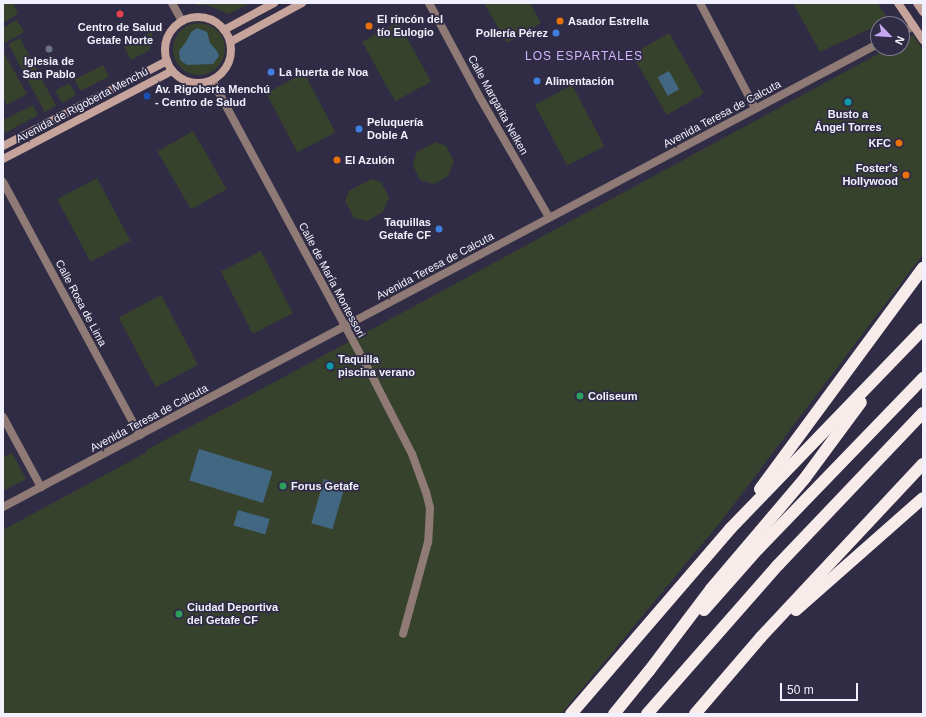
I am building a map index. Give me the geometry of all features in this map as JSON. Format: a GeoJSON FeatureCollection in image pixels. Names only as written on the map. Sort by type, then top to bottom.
{"type":"FeatureCollection","features":[{"type":"Feature","properties":{"kind":"highway"},"geometry":{"type":"LineString","coordinates":[[730,529],[923,268]]}},
{"type":"Feature","properties":{"kind":"highway"},"geometry":{"type":"LineString","coordinates":[[571,714],[730,529],[923,329]]}},
{"type":"Feature","properties":{"kind":"highway"},"geometry":{"type":"LineString","coordinates":[[614,714],[649,671],[711,589],[805,478],[888,364]]}},
{"type":"Feature","properties":{"kind":"highway"},"geometry":{"type":"LineString","coordinates":[[649,671],[758,550],[923,378]]}},
{"type":"Feature","properties":{"kind":"highway"},"geometry":{"type":"LineString","coordinates":[[647,714],[778,565],[923,413]]}},
{"type":"Feature","properties":{"kind":"highway"},"geometry":{"type":"LineString","coordinates":[[695,714],[795,600],[923,464]]}},
{"type":"Feature","properties":{"kind":"highway"},"geometry":{"type":"LineString","coordinates":[[738,664],[813,594],[923,498]]}},
{"type":"Feature","properties":{"kind":"street"},"geometry":{"type":"LineString","coordinates":[[172,3],[182,21]]}},
{"type":"Feature","properties":{"kind":"street"},"geometry":{"type":"LineString","coordinates":[[224,30],[274,3]]}},
{"type":"Feature","properties":{"kind":"street"},"geometry":{"type":"LineString","coordinates":[[230,42],[302,3]]}},
{"type":"Feature","properties":{"kind":"street","name":"Calle Margarita Nelken"},"geometry":{"type":"LineString","coordinates":[[429,3],[479,96],[549,217]]}},
{"type":"Feature","properties":{"kind":"street"},"geometry":{"type":"LineString","coordinates":[[700,3],[755,108]]}},
{"type":"Feature","properties":{"kind":"street"},"geometry":{"type":"LineString","coordinates":[[898,3],[923,40]]}},
{"type":"Feature","properties":{"kind":"street"},"geometry":{"type":"LineString","coordinates":[[917,3],[923,12]]}},
{"type":"Feature","properties":{"kind":"street"},"geometry":{"type":"LineString","coordinates":[[200,16],[218,23],[224,30],[230,42],[230,56],[228,64],[223,72],[212,80],[198,83],[188,82],[180,78],[172,70],[167,61],[165,43],[174,27],[182,21],[200,16]]}},
{"type":"Feature","properties":{"kind":"street"},"geometry":{"type":"LineString","coordinates":[[910,28],[914,26]]}},
{"type":"Feature","properties":{"kind":"street","name":"Avenida Teresa de Calcuta"},"geometry":{"type":"LineString","coordinates":[[3,507],[870,48]]}},
{"type":"Feature","properties":{"kind":"street","name":"Avenida de Rigoberta Menchú"},"geometry":{"type":"LineString","coordinates":[[3,146],[167,61]]}},
{"type":"Feature","properties":{"kind":"street","name":"Avenida de Rigoberta Menchú"},"geometry":{"type":"LineString","coordinates":[[3,159],[172,70]]}},
{"type":"Feature","properties":{"kind":"street","name":"Calle de María Montessori"},"geometry":{"type":"LineString","coordinates":[[212,80],[412,454],[426,492],[430,508],[428,542],[403,634]]}},
{"type":"Feature","properties":{"kind":"street","name":"Calle Rosa de Lima"},"geometry":{"type":"LineString","coordinates":[[3,182],[140,435]]}},
{"type":"Feature","properties":{"kind":"street"},"geometry":{"type":"LineString","coordinates":[[3,417],[41,487]]}},
{"type":"Feature","properties":{"kind":"green space"},"geometry":{"type":"Polygon","coordinates":[[[3,3],[13,3],[18,14],[3,23],[3,3]]]}},
{"type":"Feature","properties":{"kind":"green space"},"geometry":{"type":"Polygon","coordinates":[[[195,3],[250,3],[229,14],[207,5],[196,5],[195,3]]]}},
{"type":"Feature","properties":{"kind":"green space"},"geometry":{"type":"Polygon","coordinates":[[[484,3],[530,3],[541,23],[507,43],[484,3]]]}},
{"type":"Feature","properties":{"kind":"green space"},"geometry":{"type":"Polygon","coordinates":[[[793,3],[877,3],[886,16],[870,16],[870,29],[820,52],[793,3]]]}},
{"type":"Feature","properties":{"kind":"green space"},"geometry":{"type":"Polygon","coordinates":[[[17,20],[24,32],[5,43],[3,38],[3,28],[17,20]]]}},
{"type":"Feature","properties":{"kind":"green space"},"geometry":{"type":"Polygon","coordinates":[[[398,22],[431,81],[395,101],[362,42],[398,22]]]}},
{"type":"Feature","properties":{"kind":"green space"},"geometry":{"type":"Polygon","coordinates":[[[199,23],[213,27],[221,35],[225,49],[221,63],[213,71],[199,75],[185,71],[177,63],[173,49],[177,35],[185,27],[199,23]]]}},
{"type":"Feature","properties":{"kind":"green space"},"geometry":{"type":"Polygon","coordinates":[[[153,31],[150,50],[131,60],[124,47],[153,31]]]}},
{"type":"Feature","properties":{"kind":"green space"},"geometry":{"type":"Polygon","coordinates":[[[669,33],[704,94],[667,115],[632,54],[669,33]]]}},
{"type":"Feature","properties":{"kind":"green space"},"geometry":{"type":"Polygon","coordinates":[[[913,35],[923,50],[923,254],[722,520],[561,714],[3,714],[3,530],[147,452],[146,450],[271,384],[874,56],[910,56],[910,37],[913,35]]]}},
{"type":"Feature","properties":{"kind":"green space"},"geometry":{"type":"Polygon","coordinates":[[[20,38],[56,106],[45,112],[9,44],[20,38]]]}},
{"type":"Feature","properties":{"kind":"green space"},"geometry":{"type":"Polygon","coordinates":[[[3,51],[27,94],[7,105],[3,98],[3,51]]]}},
{"type":"Feature","properties":{"kind":"green space"},"geometry":{"type":"Polygon","coordinates":[[[103,65],[109,77],[80,91],[74,80],[103,65]]]}},
{"type":"Feature","properties":{"kind":"green space"},"geometry":{"type":"Polygon","coordinates":[[[304,73],[335,132],[297,152],[266,93],[304,73]]]}},
{"type":"Feature","properties":{"kind":"green space"},"geometry":{"type":"Polygon","coordinates":[[[69,83],[76,95],[62,103],[55,91],[69,83]]]}},
{"type":"Feature","properties":{"kind":"green space"},"geometry":{"type":"Polygon","coordinates":[[[572,85],[604,146],[567,166],[535,105],[572,85]]]}},
{"type":"Feature","properties":{"kind":"green space"},"geometry":{"type":"Polygon","coordinates":[[[33,105],[38,115],[3,134],[3,120],[33,105]]]}},
{"type":"Feature","properties":{"kind":"green space"},"geometry":{"type":"Polygon","coordinates":[[[193,131],[226,189],[191,210],[157,152],[193,131]]]}},
{"type":"Feature","properties":{"kind":"green space"},"geometry":{"type":"Polygon","coordinates":[[[436,142],[446,146],[454,161],[448,176],[434,184],[420,180],[413,165],[417,152],[436,142]]]}},
{"type":"Feature","properties":{"kind":"green space"},"geometry":{"type":"Polygon","coordinates":[[[97,178],[130,241],[91,262],[57,199],[97,178]]]}},
{"type":"Feature","properties":{"kind":"green space"},"geometry":{"type":"Polygon","coordinates":[[[371,179],[381,182],[389,197],[383,212],[367,221],[354,218],[345,201],[349,191],[371,179]]]}},
{"type":"Feature","properties":{"kind":"green space"},"geometry":{"type":"Polygon","coordinates":[[[261,251],[293,313],[253,334],[221,271],[261,251]]]}},
{"type":"Feature","properties":{"kind":"green space"},"geometry":{"type":"Polygon","coordinates":[[[161,295],[198,365],[156,387],[119,318],[161,295]]]}},
{"type":"Feature","properties":{"kind":"green space"},"geometry":{"type":"Polygon","coordinates":[[[12,453],[26,479],[3,491],[3,457],[12,453]]]}},
{"type":"Feature","properties":{"kind":"water"},"geometry":{"type":"Polygon","coordinates":[[[197,28],[207,32],[210,43],[217,51],[219,56],[213,64],[187,65],[180,60],[179,51],[191,32],[197,28]]]}},
{"type":"Feature","properties":{"kind":"water"},"geometry":{"type":"Polygon","coordinates":[[[669,71],[679,89],[668,96],[658,77],[669,71]]]}},
{"type":"Feature","properties":{"kind":"water"},"geometry":{"type":"Polygon","coordinates":[[[199,449],[273,472],[263,503],[189,481],[199,449]]]}},
{"type":"Feature","properties":{"kind":"water"},"geometry":{"type":"Polygon","coordinates":[[[324,479],[345,485],[332,529],[311,523],[324,479]]]}},
{"type":"Feature","properties":{"kind":"water"},"geometry":{"type":"Polygon","coordinates":[[[238,510],[270,519],[265,534],[234,525],[238,510]]]}},
{"type":"Feature","properties":{"kind":"place","name":"Centro de Salud Getafe Norte"},"geometry":{"type":"Point","coordinates":[120,14]}},
{"type":"Feature","properties":{"kind":"place","name":"Asador Estrella"},"geometry":{"type":"Point","coordinates":[560,21]}},
{"type":"Feature","properties":{"kind":"place","name":"El rincón del tío Eulogio"},"geometry":{"type":"Point","coordinates":[369,26]}},
{"type":"Feature","properties":{"kind":"place","name":"Pollería Pérez"},"geometry":{"type":"Point","coordinates":[556,33]}},
{"type":"Feature","properties":{"kind":"place","name":"Iglesia de San Pablo"},"geometry":{"type":"Point","coordinates":[49,49]}},
{"type":"Feature","properties":{"kind":"place","name":"La huerta de Noa"},"geometry":{"type":"Point","coordinates":[271,72]}},
{"type":"Feature","properties":{"kind":"place","name":"Alimentación"},"geometry":{"type":"Point","coordinates":[537,81]}},
{"type":"Feature","properties":{"kind":"place","name":"Av. Rigoberta Menchú - Centro de Salud"},"geometry":{"type":"Point","coordinates":[147,96]}},
{"type":"Feature","properties":{"kind":"place","name":"Busto a Ángel Torres"},"geometry":{"type":"Point","coordinates":[848,102]}},
{"type":"Feature","properties":{"kind":"place","name":"Peluquería Doble A"},"geometry":{"type":"Point","coordinates":[359,129]}},
{"type":"Feature","properties":{"kind":"place","name":"KFC"},"geometry":{"type":"Point","coordinates":[899,143]}},
{"type":"Feature","properties":{"kind":"place","name":"El Azulón"},"geometry":{"type":"Point","coordinates":[337,160]}},
{"type":"Feature","properties":{"kind":"place","name":"Foster's Hollywood"},"geometry":{"type":"Point","coordinates":[906,175]}},
{"type":"Feature","properties":{"kind":"place","name":"Taquillas Getafe CF"},"geometry":{"type":"Point","coordinates":[439,229]}},
{"type":"Feature","properties":{"kind":"place","name":"Taquilla piscina verano"},"geometry":{"type":"Point","coordinates":[330,366]}},
{"type":"Feature","properties":{"kind":"place","name":"Coliseum"},"geometry":{"type":"Point","coordinates":[580,396]}},
{"type":"Feature","properties":{"kind":"place","name":"Forus Getafe"},"geometry":{"type":"Point","coordinates":[283,486]}},
{"type":"Feature","properties":{"kind":"place","name":"Ciudad Deportiva del Getafe CF"},"geometry":{"type":"Point","coordinates":[179,614]}},
{"type":"Feature","properties":{"kind":"district","name":"LOS ESPARTALES"},"geometry":{"type":"Point","coordinates":[584,57]}}]}
